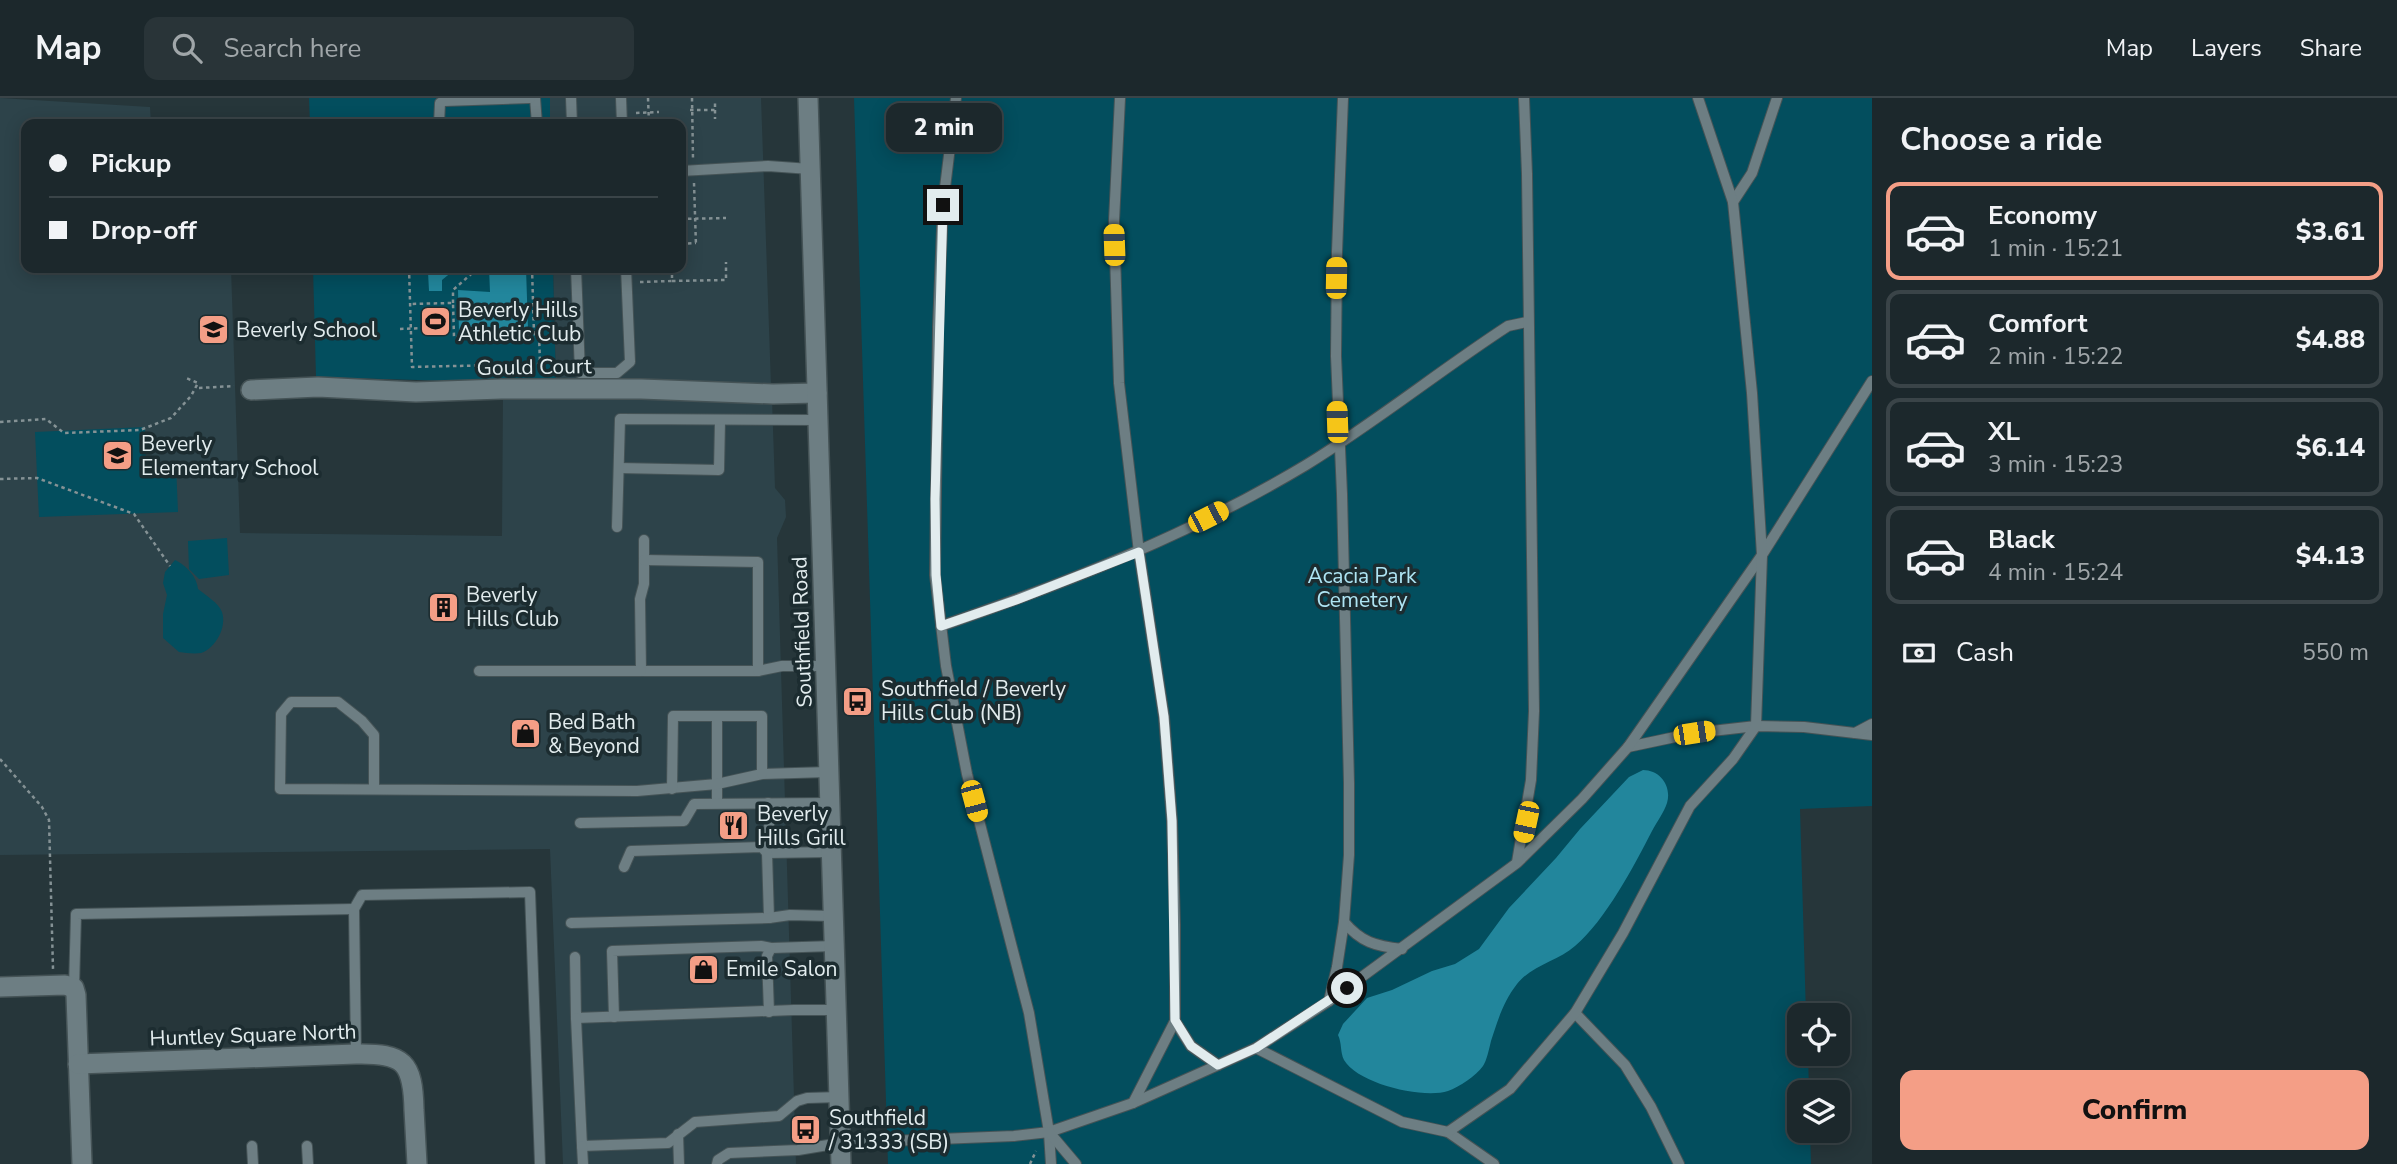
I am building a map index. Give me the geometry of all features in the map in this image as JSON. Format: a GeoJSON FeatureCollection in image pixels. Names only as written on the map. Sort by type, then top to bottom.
{"type":"FeatureCollection","features":[{"type":"Feature","properties":{"kind":"street","name":"Southfield Road"},"geometry":{"type":"LineString","coordinates":[[808,98],[841,1164]]}},
{"type":"Feature","properties":{"kind":"street","name":"Gould Court"},"geometry":{"type":"LineString","coordinates":[[251,390],[318,387],[427,392],[641,389],[817,393]]}},
{"type":"Feature","properties":{"kind":"street"},"geometry":{"type":"LineString","coordinates":[[0,987],[65,985],[74,988],[82,1164]]}},
{"type":"Feature","properties":{"kind":"street","name":"Huntley Square North"},"geometry":{"type":"LineString","coordinates":[[78,1064],[356,1054],[386,1056],[397,1060],[410,1071],[414,1085],[416,1164]]}},
{"type":"Feature","properties":{"kind":"lane"},"geometry":{"type":"LineString","coordinates":[[439,119],[439,103],[444,101],[532,98],[536,119]]}},
{"type":"Feature","properties":{"kind":"lane"},"geometry":{"type":"LineString","coordinates":[[571,98],[572,119]]}},
{"type":"Feature","properties":{"kind":"lane"},"geometry":{"type":"LineString","coordinates":[[621,98],[622,119]]}},
{"type":"Feature","properties":{"kind":"lane"},"geometry":{"type":"LineString","coordinates":[[956,98],[943,205],[938,327],[935,562],[946,666],[967,774],[1029,1013],[1049,1132],[1051,1164]]}},
{"type":"Feature","properties":{"kind":"lane"},"geometry":{"type":"LineString","coordinates":[[1121,98],[1114,221],[1118,356],[1139,552],[1164,717],[1172,821],[1175,1020],[1133,1103]]}},
{"type":"Feature","properties":{"kind":"lane"},"geometry":{"type":"LineString","coordinates":[[1329,1001],[1344,922],[1349,855],[1336,278],[1343,98]]}},
{"type":"Feature","properties":{"kind":"lane"},"geometry":{"type":"LineString","coordinates":[[1517,863],[1530,790],[1533,739],[1524,98]]}},
{"type":"Feature","properties":{"kind":"lane"},"geometry":{"type":"LineString","coordinates":[[1448,1132],[1510,1089],[1575,1013],[1623,933],[1690,806],[1733,759],[1756,726],[1762,555],[1752,393],[1733,202],[1698,98]]}},
{"type":"Feature","properties":{"kind":"lane"},"geometry":{"type":"LineString","coordinates":[[1733,202],[1752,173],[1777,98]]}},
{"type":"Feature","properties":{"kind":"lane"},"geometry":{"type":"LineString","coordinates":[[686,171],[768,166],[810,169]]}},
{"type":"Feature","properties":{"kind":"lane"},"geometry":{"type":"LineString","coordinates":[[576,273],[580,373],[617,373],[630,362],[626,273]]}},
{"type":"Feature","properties":{"kind":"lane"},"geometry":{"type":"LineString","coordinates":[[941,626],[1139,552],[1252,495],[1338,445],[1508,326],[1527,322]]}},
{"type":"Feature","properties":{"kind":"lane"},"geometry":{"type":"LineString","coordinates":[[717,1164],[718,1160],[729,1153],[798,1150],[840,1143],[1014,1136],[1049,1132],[1133,1103],[1256,1048],[1329,1001],[1517,863],[1582,799],[1628,747],[1762,555],[1872,382]]}},
{"type":"Feature","properties":{"kind":"lane"},"geometry":{"type":"LineString","coordinates":[[617,527],[620,419],[818,420]]}},
{"type":"Feature","properties":{"kind":"lane"},"geometry":{"type":"LineString","coordinates":[[619,468],[719,470],[720,421]]}},
{"type":"Feature","properties":{"kind":"lane"},"geometry":{"type":"LineString","coordinates":[[640,671],[640,599],[644,584],[644,540]]}},
{"type":"Feature","properties":{"kind":"lane"},"geometry":{"type":"LineString","coordinates":[[644,560],[758,562],[758,671]]}},
{"type":"Feature","properties":{"kind":"lane"},"geometry":{"type":"LineString","coordinates":[[479,671],[758,671],[782,666],[826,666]]}},
{"type":"Feature","properties":{"kind":"lane"},"geometry":{"type":"LineString","coordinates":[[374,789],[374,735],[362,721],[338,702],[291,702],[281,714],[280,789],[637,791],[717,783],[762,774],[828,772]]}},
{"type":"Feature","properties":{"kind":"lane"},"geometry":{"type":"LineString","coordinates":[[672,789],[673,716],[762,716],[762,774]]}},
{"type":"Feature","properties":{"kind":"lane"},"geometry":{"type":"LineString","coordinates":[[717,716],[717,803]]}},
{"type":"Feature","properties":{"kind":"lane"},"geometry":{"type":"LineString","coordinates":[[1855,733],[1872,724]]}},
{"type":"Feature","properties":{"kind":"lane"},"geometry":{"type":"LineString","coordinates":[[1628,747],[1694,733],[1756,726],[1804,727],[1872,735]]}},
{"type":"Feature","properties":{"kind":"lane"},"geometry":{"type":"LineString","coordinates":[[768,803],[769,918]]}},
{"type":"Feature","properties":{"kind":"lane"},"geometry":{"type":"LineString","coordinates":[[580,823],[684,821],[694,804],[830,803]]}},
{"type":"Feature","properties":{"kind":"lane"},"geometry":{"type":"LineString","coordinates":[[624,867],[631,851],[762,848],[767,853],[831,852]]}},
{"type":"Feature","properties":{"kind":"lane"},"geometry":{"type":"LineString","coordinates":[[356,1054],[354,909],[362,895],[530,892],[540,1164]]}},
{"type":"Feature","properties":{"kind":"lane"},"geometry":{"type":"LineString","coordinates":[[74,988],[76,914],[354,909]]}},
{"type":"Feature","properties":{"kind":"lane"},"geometry":{"type":"LineString","coordinates":[[571,923],[769,918],[790,915],[832,916]]}},
{"type":"Feature","properties":{"kind":"lane"},"geometry":{"type":"LineString","coordinates":[[1344,922],[1357,937],[1381,947],[1402,948]]}},
{"type":"Feature","properties":{"kind":"lane"},"geometry":{"type":"LineString","coordinates":[[614,1017],[612,951],[834,946]]}},
{"type":"Feature","properties":{"kind":"lane"},"geometry":{"type":"LineString","coordinates":[[769,1012],[766,956],[771,948]]}},
{"type":"Feature","properties":{"kind":"lane"},"geometry":{"type":"LineString","coordinates":[[575,957],[583,1164]]}},
{"type":"Feature","properties":{"kind":"lane"},"geometry":{"type":"LineString","coordinates":[[576,1018],[836,1010]]}},
{"type":"Feature","properties":{"kind":"lane"},"geometry":{"type":"LineString","coordinates":[[1575,1013],[1625,1065],[1651,1107],[1679,1164]]}},
{"type":"Feature","properties":{"kind":"lane"},"geometry":{"type":"LineString","coordinates":[[1175,1020],[1191,1046],[1218,1065]]}},
{"type":"Feature","properties":{"kind":"lane"},"geometry":{"type":"LineString","coordinates":[[1256,1048],[1402,1122],[1448,1132],[1494,1164]]}},
{"type":"Feature","properties":{"kind":"lane"},"geometry":{"type":"LineString","coordinates":[[582,1146],[668,1143],[695,1122],[779,1116],[797,1101],[840,1097]]}},
{"type":"Feature","properties":{"kind":"lane"},"geometry":{"type":"LineString","coordinates":[[1049,1132],[1076,1164]]}},
{"type":"Feature","properties":{"kind":"lane"},"geometry":{"type":"LineString","coordinates":[[678,1135],[679,1164]]}},
{"type":"Feature","properties":{"kind":"lane"},"geometry":{"type":"LineString","coordinates":[[252,1146],[253,1164]]}},
{"type":"Feature","properties":{"kind":"lane"},"geometry":{"type":"LineString","coordinates":[[307,1146],[308,1164]]}},
{"type":"Feature","properties":{"kind":"path"},"geometry":{"type":"LineString","coordinates":[[648,98],[649,119]]}},
{"type":"Feature","properties":{"kind":"path"},"geometry":{"type":"LineString","coordinates":[[715,103],[715,119]]}},
{"type":"Feature","properties":{"kind":"path"},"geometry":{"type":"LineString","coordinates":[[690,110],[715,110]]}},
{"type":"Feature","properties":{"kind":"path"},"geometry":{"type":"LineString","coordinates":[[622,119],[659,112]]}},
{"type":"Feature","properties":{"kind":"path"},"geometry":{"type":"LineString","coordinates":[[686,219],[726,218]]}},
{"type":"Feature","properties":{"kind":"path"},"geometry":{"type":"LineString","coordinates":[[686,244],[696,243]]}},
{"type":"Feature","properties":{"kind":"path"},"geometry":{"type":"LineString","coordinates":[[627,283],[726,280],[726,262]]}},
{"type":"Feature","properties":{"kind":"path"},"geometry":{"type":"LineString","coordinates":[[409,273],[412,367],[540,364],[539,334],[454,337],[453,290],[472,273]]}},
{"type":"Feature","properties":{"kind":"path"},"geometry":{"type":"LineString","coordinates":[[532,273],[534,334]]}},
{"type":"Feature","properties":{"kind":"path"},"geometry":{"type":"LineString","coordinates":[[672,273],[672,281]]}},
{"type":"Feature","properties":{"kind":"path"},"geometry":{"type":"LineString","coordinates":[[410,304],[453,303]]}},
{"type":"Feature","properties":{"kind":"path"},"geometry":{"type":"LineString","coordinates":[[400,329],[425,328]]}},
{"type":"Feature","properties":{"kind":"path"},"geometry":{"type":"LineString","coordinates":[[186,378],[196,381],[198,388]]}},
{"type":"Feature","properties":{"kind":"path"},"geometry":{"type":"LineString","coordinates":[[0,422],[46,419],[64,433],[140,430],[171,418],[198,388],[234,386],[251,390]]}},
{"type":"Feature","properties":{"kind":"path"},"geometry":{"type":"LineString","coordinates":[[0,479],[37,478],[134,514],[170,566]]}},
{"type":"Feature","properties":{"kind":"path"},"geometry":{"type":"LineString","coordinates":[[0,759],[42,807],[49,820],[54,977]]}},
{"type":"Feature","properties":{"kind":"shaded area"},"geometry":{"type":"Polygon","coordinates":[[[0,98],[150,107],[151,119],[21,119],[21,273],[231,273],[240,533],[502,536],[503,393],[772,399],[775,488],[785,500],[786,517],[777,538],[796,1164],[563,1164],[550,849],[0,855],[0,98]]]}},
{"type":"Feature","properties":{"kind":"shaded area"},"geometry":{"type":"Polygon","coordinates":[[[550,98],[761,98],[771,386],[556,384],[553,273],[686,273],[686,119],[550,119],[550,98]]]}},
{"type":"Feature","properties":{"kind":"shaded area"},"geometry":{"type":"Polygon","coordinates":[[[428,273],[451,273],[442,280],[442,291],[429,291],[428,273]]]}},
{"type":"Feature","properties":{"kind":"shaded area"},"geometry":{"type":"Polygon","coordinates":[[[489,273],[526,273],[528,329],[459,332],[458,290],[490,292],[489,273]]]}},
{"type":"Feature","properties":{"kind":"shaded area"},"geometry":{"type":"Polygon","coordinates":[[[1643,770],[1655,773],[1663,780],[1668,797],[1628,876],[1608,908],[1575,946],[1530,972],[1517,984],[1501,1011],[1486,1061],[1480,1070],[1448,1091],[1423,1093],[1392,1088],[1351,1069],[1344,1060],[1338,1035],[1343,1024],[1367,998],[1455,964],[1479,949],[1509,908],[1580,829],[1629,777],[1643,770]]]}},
{"type":"Feature","properties":{"kind":"green space"},"geometry":{"type":"Polygon","coordinates":[[[309,98],[550,98],[550,119],[310,119],[309,98]]]}},
{"type":"Feature","properties":{"kind":"green space","name":"Acacia Park Cemetery"},"geometry":{"type":"Polygon","coordinates":[[[854,98],[1872,98],[1872,806],[1800,809],[1806,1003],[1787,1003],[1787,1066],[1808,1066],[1809,1080],[1787,1080],[1787,1143],[1810,1143],[1811,1164],[888,1164],[854,98]]]}},
{"type":"Feature","properties":{"kind":"green space","name":"Beverly Hills Athletic Club"},"geometry":{"type":"Polygon","coordinates":[[[313,273],[553,273],[556,384],[316,377],[313,273]]]}},
{"type":"Feature","properties":{"kind":"green space"},"geometry":{"type":"Polygon","coordinates":[[[145,427],[146,466],[176,465],[178,512],[39,517],[35,432],[145,427]]]}},
{"type":"Feature","properties":{"kind":"green space"},"geometry":{"type":"Polygon","coordinates":[[[227,538],[229,575],[199,579],[189,569],[188,541],[227,538]]]}},
{"type":"Feature","properties":{"kind":"green space"},"geometry":{"type":"Polygon","coordinates":[[[175,560],[190,572],[198,589],[215,602],[222,612],[222,630],[216,642],[201,653],[179,652],[163,638],[163,614],[167,595],[163,583],[165,572],[175,560]]]}},
{"type":"Feature","properties":{"kind":"place","name":"Beverly Hills Athletic Club"},"geometry":{"type":"Point","coordinates":[435,322]}},
{"type":"Feature","properties":{"kind":"place","name":"Beverly School"},"geometry":{"type":"Point","coordinates":[213,330]}},
{"type":"Feature","properties":{"kind":"place","name":"Beverly Elementary School"},"geometry":{"type":"Point","coordinates":[118,456]}},
{"type":"Feature","properties":{"kind":"place","name":"Beverly Hills Club"},"geometry":{"type":"Point","coordinates":[443,607]}},
{"type":"Feature","properties":{"kind":"place","name":"Southfield / Beverly Hills Club (NB)"},"geometry":{"type":"Point","coordinates":[858,701]}},
{"type":"Feature","properties":{"kind":"place","name":"Bed Bath & Beyond"},"geometry":{"type":"Point","coordinates":[525,734]}},
{"type":"Feature","properties":{"kind":"place","name":"Beverly Hills Grill"},"geometry":{"type":"Point","coordinates":[734,826]}},
{"type":"Feature","properties":{"kind":"place","name":"Emile Salon"},"geometry":{"type":"Point","coordinates":[703,969]}},
{"type":"Feature","properties":{"kind":"place","name":"Southfield / 31333 (SB)"},"geometry":{"type":"Point","coordinates":[806,1130]}},
{"type":"Feature","properties":{"kind":"route"},"geometry":{"type":"LineString","coordinates":[[943,205],[935,499],[936,575],[941,626],[1139,552],[1164,717],[1172,821],[1175,1020],[1191,1046],[1218,1065],[1256,1048],[1347,988]]}}]}
